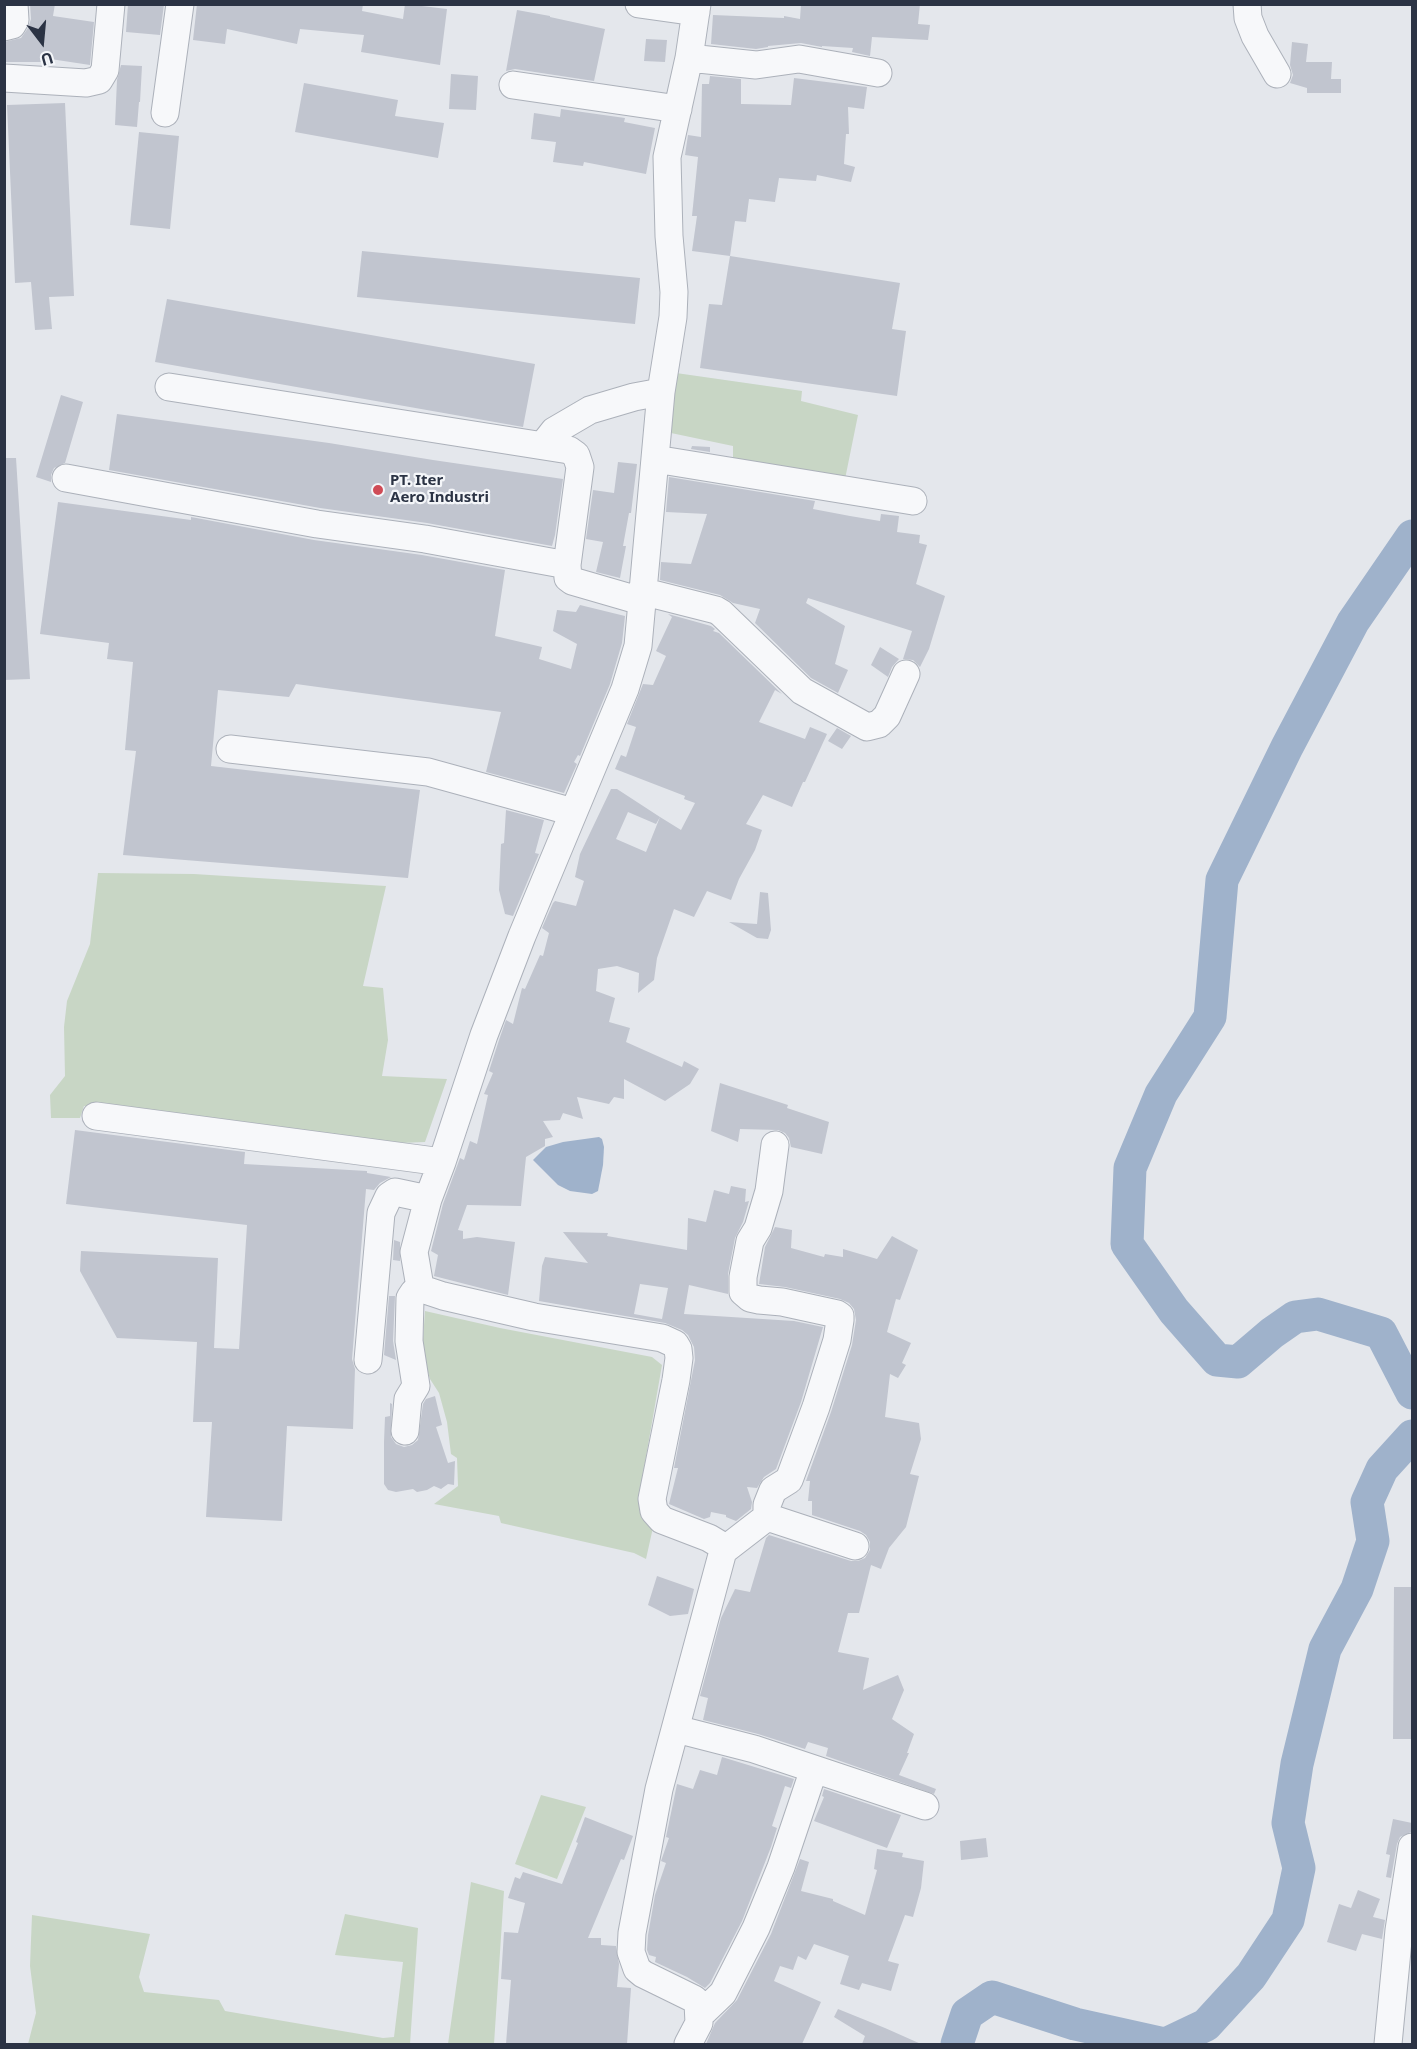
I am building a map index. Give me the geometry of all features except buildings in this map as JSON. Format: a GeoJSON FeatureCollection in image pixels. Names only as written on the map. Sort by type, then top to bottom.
{"type":"FeatureCollection","features":[{"type":"Feature","properties":{"kind":"street"},"geometry":{"type":"LineString","coordinates":[[4,27],[12,25],[15,20],[14,4]]}},
{"type":"Feature","properties":{"kind":"street"},"geometry":{"type":"LineString","coordinates":[[4,78],[86,83],[99,80],[105,70],[111,4]]}},
{"type":"Feature","properties":{"kind":"street"},"geometry":{"type":"LineString","coordinates":[[165,113],[180,4]]}},
{"type":"Feature","properties":{"kind":"street"},"geometry":{"type":"LineString","coordinates":[[639,4],[697,8],[689,58],[667,157],[669,236],[674,292],[673,317],[661,392],[638,646],[625,689],[522,936],[484,1035],[428,1199],[414,1252],[418,1281],[422,1288],[443,1296],[534,1317],[662,1338],[675,1344],[679,1358],[652,1499],[654,1511],[662,1520],[719,1544],[723,1551]]}},
{"type":"Feature","properties":{"kind":"street"},"geometry":{"type":"LineString","coordinates":[[1247,4],[1248,18],[1255,36],[1277,74]]}},
{"type":"Feature","properties":{"kind":"street"},"geometry":{"type":"LineString","coordinates":[[689,58],[756,65],[799,59],[878,73]]}},
{"type":"Feature","properties":{"kind":"street"},"geometry":{"type":"LineString","coordinates":[[513,85],[678,109]]}},
{"type":"Feature","properties":{"kind":"street"},"geometry":{"type":"LineString","coordinates":[[169,387],[569,450],[579,460],[567,565],[567,574],[572,581],[716,610],[802,691],[867,727],[879,724],[887,716],[906,674]]}},
{"type":"Feature","properties":{"kind":"street"},"geometry":{"type":"LineString","coordinates":[[543,445],[554,431],[590,410],[661,392]]}},
{"type":"Feature","properties":{"kind":"street"},"geometry":{"type":"LineString","coordinates":[[654,459],[913,501]]}},
{"type":"Feature","properties":{"kind":"street"},"geometry":{"type":"LineString","coordinates":[[66,478],[317,524],[425,539],[567,565]]}},
{"type":"Feature","properties":{"kind":"street"},"geometry":{"type":"LineString","coordinates":[[231,749],[428,772],[573,812]]}},
{"type":"Feature","properties":{"kind":"street"},"geometry":{"type":"LineString","coordinates":[[96,1116],[442,1161]]}},
{"type":"Feature","properties":{"kind":"street"},"geometry":{"type":"LineString","coordinates":[[767,1517],[767,1505],[773,1490],[789,1480],[799,1457],[837,1340],[840,1318],[837,1314],[783,1302],[750,1298],[743,1292],[748,1250],[750,1241],[758,1228],[769,1191],[775,1145]]}},
{"type":"Feature","properties":{"kind":"street"},"geometry":{"type":"LineString","coordinates":[[368,1360],[381,1213],[389,1196],[395,1192],[428,1199]]}},
{"type":"Feature","properties":{"kind":"street"},"geometry":{"type":"LineString","coordinates":[[405,1431],[408,1399],[417,1386],[409,1341],[410,1298],[414,1292],[422,1288]]}},
{"type":"Feature","properties":{"kind":"street"},"geometry":{"type":"LineString","coordinates":[[767,1517],[855,1546]]}},
{"type":"Feature","properties":{"kind":"street"},"geometry":{"type":"LineString","coordinates":[[688,2044],[699,2023],[698,2003],[637,1969],[631,1952],[632,1933],[659,1789],[723,1551],[767,1517]]}},
{"type":"Feature","properties":{"kind":"street"},"geometry":{"type":"LineString","coordinates":[[676,1729],[754,1749],[925,1806]]}},
{"type":"Feature","properties":{"kind":"street"},"geometry":{"type":"LineString","coordinates":[[700,2015],[723,1993],[756,1928],[781,1867],[814,1769]]}},
{"type":"Feature","properties":{"kind":"street"},"geometry":{"type":"LineString","coordinates":[[1388,2044],[1399,1930],[1413,1847]]}},
{"type":"Feature","properties":{"kind":"green space"},"geometry":{"type":"Polygon","coordinates":[[[676,373],[802,391],[801,401],[858,415],[844,484],[733,466],[733,446],[671,433],[676,373]]]}},
{"type":"Feature","properties":{"kind":"green space"},"geometry":{"type":"Polygon","coordinates":[[[98,873],[194,874],[386,886],[363,986],[383,988],[388,1040],[382,1076],[447,1079],[425,1142],[373,1144],[84,1106],[80,1118],[51,1118],[50,1095],[65,1076],[64,1027],[67,1001],[90,944],[98,873]]]}},
{"type":"Feature","properties":{"kind":"green space"},"geometry":{"type":"Polygon","coordinates":[[[425,1311],[652,1357],[662,1365],[639,1497],[640,1512],[654,1523],[646,1559],[634,1553],[501,1523],[499,1516],[434,1504],[458,1486],[457,1458],[451,1454],[447,1422],[439,1393],[430,1379],[422,1354],[425,1311]]]}},
{"type":"Feature","properties":{"kind":"green space"},"geometry":{"type":"Polygon","coordinates":[[[541,1795],[586,1807],[557,1879],[515,1864],[541,1795]]]}},
{"type":"Feature","properties":{"kind":"green space"},"geometry":{"type":"Polygon","coordinates":[[[471,1882],[504,1891],[494,2044],[448,2044],[471,1882]]]}},
{"type":"Feature","properties":{"kind":"green space"},"geometry":{"type":"Polygon","coordinates":[[[345,1914],[418,1928],[410,2044],[28,2044],[36,2013],[30,1966],[32,1915],[150,1934],[139,1977],[144,1992],[219,2000],[225,2011],[383,2038],[394,2037],[403,1962],[335,1955],[345,1914]]]}},
{"type":"Feature","properties":{"kind":"water"},"geometry":{"type":"Polygon","coordinates":[[[599,1137],[604,1147],[603,1165],[598,1191],[592,1194],[570,1191],[558,1185],[533,1160],[546,1147],[599,1137]]]}},
{"type":"Feature","properties":{"kind":"waterway"},"geometry":{"type":"LineString","coordinates":[[1412,536],[1353,622],[1287,747],[1222,880],[1210,1017],[1161,1094],[1130,1168],[1127,1244],[1174,1311],[1217,1360],[1238,1362],[1295,1317],[1318,1314],[1381,1333],[1412,1393]]}},
{"type":"Feature","properties":{"kind":"waterway"},"geometry":{"type":"LineString","coordinates":[[1166,2044],[1206,2025],[1251,1976],[1288,1920],[1299,1868],[1288,1823],[1297,1764],[1325,1649],[1357,1589],[1373,1541],[1367,1502],[1382,1469],[1412,1436]]}},
{"type":"Feature","properties":{"kind":"waterway"},"geometry":{"type":"LineString","coordinates":[[957,2044],[967,2014],[992,1997],[1075,2024],[1165,2044]]}},
{"type":"Feature","properties":{"kind":"place","name":"PT. Iter Aero Industri"},"geometry":{"type":"Point","coordinates":[378,490]}}]}
